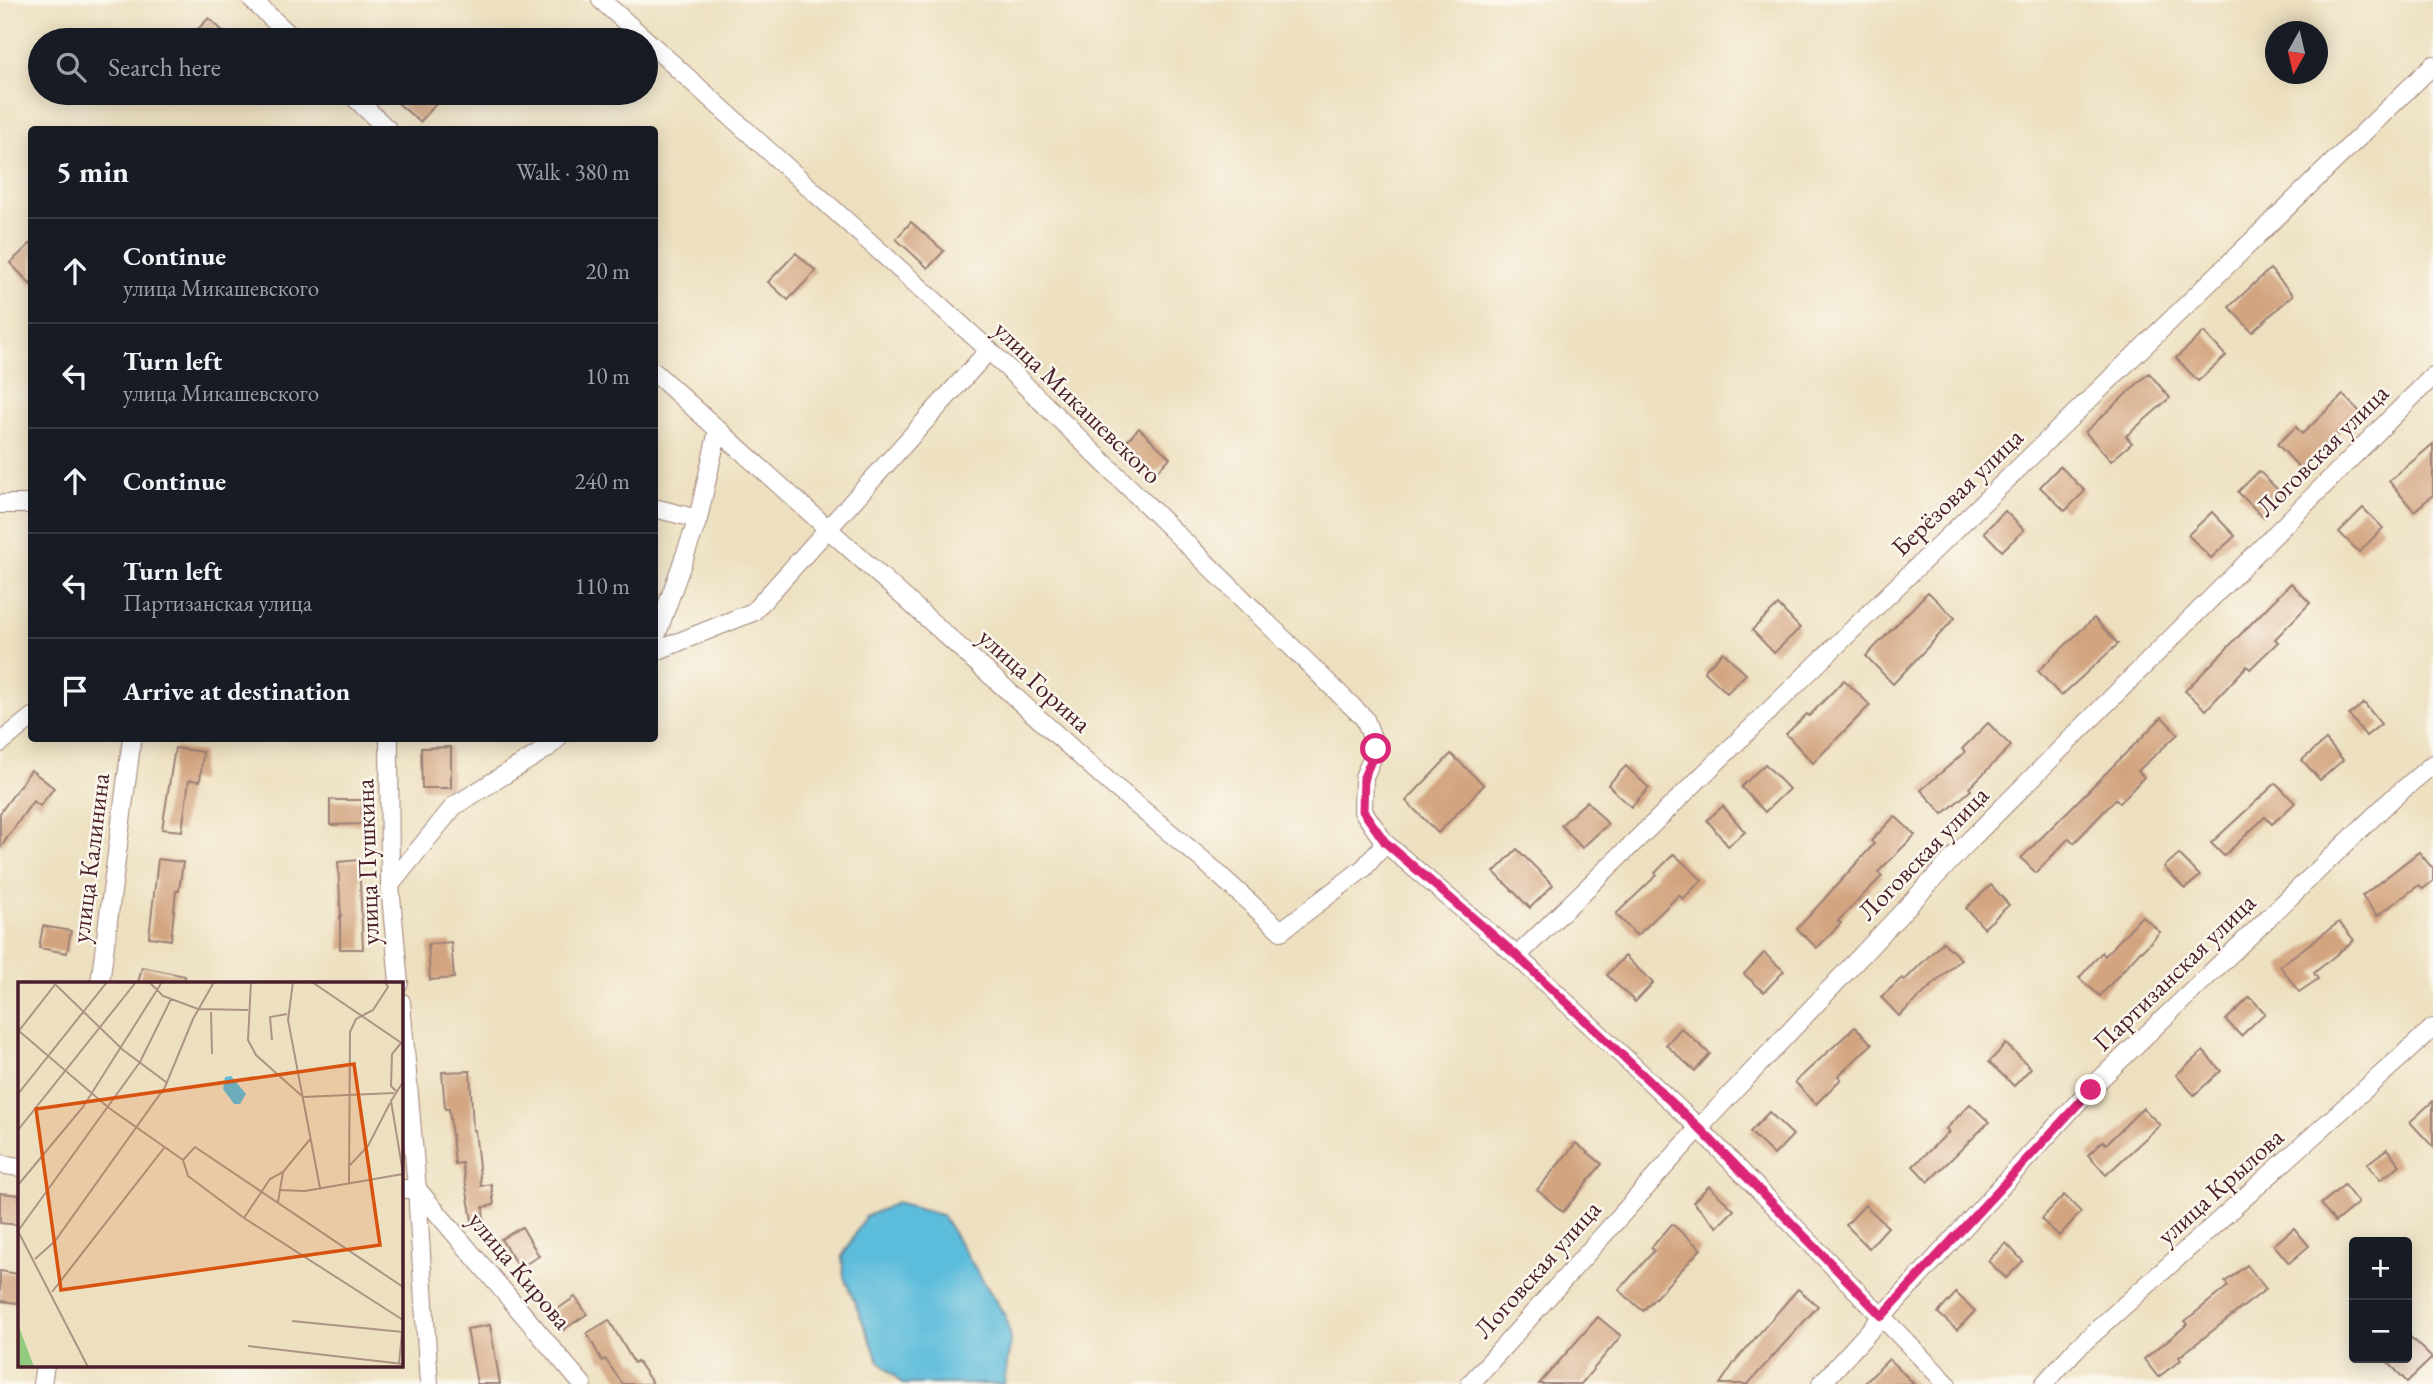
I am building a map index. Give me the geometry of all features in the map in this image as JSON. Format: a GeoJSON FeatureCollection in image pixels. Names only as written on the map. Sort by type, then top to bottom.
{"type":"FeatureCollection","features":[{"type":"Feature","properties":{"kind":"street"},"geometry":{"type":"LineString","coordinates":[[252,0],[282,28]]}},
{"type":"Feature","properties":{"kind":"street","name":"улица Микашевского"},"geometry":{"type":"LineString","coordinates":[[601,0],[632,28]]}},
{"type":"Feature","properties":{"kind":"street","name":"улица Микашевского"},"geometry":{"type":"LineString","coordinates":[[658,51],[989,350],[1365,719],[1376,749],[1364,777],[1363,811],[1385,842],[1517,956],[1699,1128],[1947,1384]]}},
{"type":"Feature","properties":{"kind":"street","name":"Берёзовая улица"},"geometry":{"type":"LineString","coordinates":[[1517,956],[2433,65]]}},
{"type":"Feature","properties":{"kind":"street"},"geometry":{"type":"LineString","coordinates":[[362,105],[384,126]]}},
{"type":"Feature","properties":{"kind":"street"},"geometry":{"type":"LineString","coordinates":[[658,650],[753,612],[989,350]]}},
{"type":"Feature","properties":{"kind":"street","name":"улица Горина"},"geometry":{"type":"LineString","coordinates":[[658,376],[1109,782],[1204,861],[1281,931],[1364,868],[1385,842]]}},
{"type":"Feature","properties":{"kind":"street","name":"Логовская улица"},"geometry":{"type":"LineString","coordinates":[[1470,1384],[1699,1128],[1972,838],[2433,376]]}},
{"type":"Feature","properties":{"kind":"street"},"geometry":{"type":"LineString","coordinates":[[658,631],[698,519],[718,430]]}},
{"type":"Feature","properties":{"kind":"street"},"geometry":{"type":"LineString","coordinates":[[0,504],[28,504]]}},
{"type":"Feature","properties":{"kind":"street"},"geometry":{"type":"LineString","coordinates":[[658,509],[698,519]]}},
{"type":"Feature","properties":{"kind":"street"},"geometry":{"type":"LineString","coordinates":[[0,743],[28,720]]}},
{"type":"Feature","properties":{"kind":"street","name":"улица Калинина"},"geometry":{"type":"LineString","coordinates":[[100,982],[131,742]]}},
{"type":"Feature","properties":{"kind":"street","name":"улица Пушкина"},"geometry":{"type":"LineString","coordinates":[[389,742],[390,885],[399,982]]}},
{"type":"Feature","properties":{"kind":"street"},"geometry":{"type":"LineString","coordinates":[[390,885],[454,806],[554,742]]}},
{"type":"Feature","properties":{"kind":"street","name":"Партизанская улица"},"geometry":{"type":"LineString","coordinates":[[1821,1384],[2091,1090],[2383,808],[2433,764]]}},
{"type":"Feature","properties":{"kind":"street"},"geometry":{"type":"LineString","coordinates":[[402,1025],[409,1189],[429,1384]]}},
{"type":"Feature","properties":{"kind":"street","name":"улица Крылова"},"geometry":{"type":"LineString","coordinates":[[2043,1384],[2076,1349],[2433,1028]]}},
{"type":"Feature","properties":{"kind":"street"},"geometry":{"type":"LineString","coordinates":[[0,1164],[18,1167]]}},
{"type":"Feature","properties":{"kind":"street","name":"улица Кирова"},"geometry":{"type":"LineString","coordinates":[[409,1189],[582,1384]]}},
{"type":"Feature","properties":{"kind":"street"},"geometry":{"type":"LineString","coordinates":[[42,1384],[45,1366]]}},
{"type":"Feature","properties":{"kind":"water"},"geometry":{"type":"Polygon","coordinates":[[[896,1203],[942,1215],[1005,1316],[1011,1338],[1004,1384],[902,1384],[879,1361],[844,1277],[842,1257],[865,1217],[896,1203]]]}},
{"type":"Feature","properties":{"kind":"building"},"geometry":{"type":"Polygon","coordinates":[[[209,18],[219,28],[199,28],[209,18]]]}},
{"type":"Feature","properties":{"kind":"building"},"geometry":{"type":"Polygon","coordinates":[[[400,105],[435,105],[420,122],[400,105]]]}},
{"type":"Feature","properties":{"kind":"building"},"geometry":{"type":"Polygon","coordinates":[[[911,222],[944,251],[928,268],[896,239],[911,222]]]}},
{"type":"Feature","properties":{"kind":"building"},"geometry":{"type":"Polygon","coordinates":[[[28,246],[28,282],[10,263],[28,246]]]}},
{"type":"Feature","properties":{"kind":"building"},"geometry":{"type":"Polygon","coordinates":[[[796,253],[816,271],[788,300],[768,282],[796,253]]]}},
{"type":"Feature","properties":{"kind":"building"},"geometry":{"type":"Polygon","coordinates":[[[2270,269],[2293,295],[2252,332],[2229,307],[2270,269]]]}},
{"type":"Feature","properties":{"kind":"building"},"geometry":{"type":"Polygon","coordinates":[[[2204,332],[2226,356],[2198,381],[2176,358],[2204,332]]]}},
{"type":"Feature","properties":{"kind":"building"},"geometry":{"type":"Polygon","coordinates":[[[2149,373],[2170,398],[2126,436],[2132,443],[2111,461],[2085,432],[2149,373]]]}},
{"type":"Feature","properties":{"kind":"building"},"geometry":{"type":"Polygon","coordinates":[[[2343,395],[2361,413],[2300,468],[2277,444],[2296,427],[2302,434],[2343,395]]]}},
{"type":"Feature","properties":{"kind":"building"},"geometry":{"type":"Polygon","coordinates":[[[1139,428],[1170,458],[1150,478],[1120,448],[1139,428]]]}},
{"type":"Feature","properties":{"kind":"building"},"geometry":{"type":"Polygon","coordinates":[[[2433,444],[2433,495],[2414,511],[2389,481],[2433,444]]]}},
{"type":"Feature","properties":{"kind":"building"},"geometry":{"type":"Polygon","coordinates":[[[2060,466],[2085,491],[2065,511],[2040,487],[2060,466]]]}},
{"type":"Feature","properties":{"kind":"building"},"geometry":{"type":"Polygon","coordinates":[[[2259,471],[2283,495],[2262,516],[2238,492],[2259,471]]]}},
{"type":"Feature","properties":{"kind":"building"},"geometry":{"type":"Polygon","coordinates":[[[2363,508],[2383,528],[2359,552],[2339,532],[2363,508]]]}},
{"type":"Feature","properties":{"kind":"building"},"geometry":{"type":"Polygon","coordinates":[[[2005,511],[2024,530],[2002,551],[1984,532],[2005,511]]]}},
{"type":"Feature","properties":{"kind":"building"},"geometry":{"type":"Polygon","coordinates":[[[2212,512],[2235,536],[2211,558],[2188,535],[2212,512]]]}},
{"type":"Feature","properties":{"kind":"building"},"geometry":{"type":"Polygon","coordinates":[[[2291,583],[2310,603],[2275,639],[2278,642],[2250,669],[2247,666],[2206,710],[2185,691],[2291,583]]]}},
{"type":"Feature","properties":{"kind":"building"},"geometry":{"type":"Polygon","coordinates":[[[1928,592],[1955,618],[1893,684],[1866,656],[1928,592]]]}},
{"type":"Feature","properties":{"kind":"building"},"geometry":{"type":"Polygon","coordinates":[[[1778,605],[1800,628],[1774,653],[1752,630],[1778,605]]]}},
{"type":"Feature","properties":{"kind":"building"},"geometry":{"type":"Polygon","coordinates":[[[2094,618],[2118,644],[2061,696],[2038,671],[2094,618]]]}},
{"type":"Feature","properties":{"kind":"building"},"geometry":{"type":"Polygon","coordinates":[[[1723,652],[1746,674],[1727,693],[1704,671],[1723,652]]]}},
{"type":"Feature","properties":{"kind":"building"},"geometry":{"type":"Polygon","coordinates":[[[1844,680],[1870,705],[1813,763],[1786,734],[1807,714],[1809,716],[1844,680]]]}},
{"type":"Feature","properties":{"kind":"building"},"geometry":{"type":"Polygon","coordinates":[[[2364,703],[2381,724],[2366,736],[2349,715],[2364,703]]]}},
{"type":"Feature","properties":{"kind":"building"},"geometry":{"type":"Polygon","coordinates":[[[2162,717],[2178,734],[2138,771],[2144,777],[2120,803],[2116,799],[2074,843],[2069,838],[2036,873],[2021,858],[2162,717]]]}},
{"type":"Feature","properties":{"kind":"building"},"geometry":{"type":"Polygon","coordinates":[[[1988,723],[2011,746],[1969,788],[1971,790],[1943,814],[1921,790],[1965,752],[1962,749],[1988,723]]]}},
{"type":"Feature","properties":{"kind":"building"},"geometry":{"type":"Polygon","coordinates":[[[2326,740],[2343,760],[2320,780],[2302,760],[2326,740]]]}},
{"type":"Feature","properties":{"kind":"building"},"geometry":{"type":"Polygon","coordinates":[[[451,747],[451,788],[422,788],[421,748],[451,747]]]}},
{"type":"Feature","properties":{"kind":"building"},"geometry":{"type":"Polygon","coordinates":[[[175,748],[203,752],[200,781],[189,780],[182,831],[162,829],[175,748]]]}},
{"type":"Feature","properties":{"kind":"building"},"geometry":{"type":"Polygon","coordinates":[[[1451,754],[1484,785],[1438,833],[1406,801],[1451,754]]]}},
{"type":"Feature","properties":{"kind":"building"},"geometry":{"type":"Polygon","coordinates":[[[1765,764],[1789,789],[1765,812],[1741,787],[1765,764]]]}},
{"type":"Feature","properties":{"kind":"building"},"geometry":{"type":"Polygon","coordinates":[[[1626,766],[1649,788],[1631,807],[1608,785],[1626,766]]]}},
{"type":"Feature","properties":{"kind":"building"},"geometry":{"type":"Polygon","coordinates":[[[31,770],[54,788],[40,806],[33,801],[0,848],[0,813],[31,770]]]}},
{"type":"Feature","properties":{"kind":"building"},"geometry":{"type":"Polygon","coordinates":[[[2276,783],[2295,803],[2272,824],[2265,817],[2224,856],[2211,843],[2276,783]]]}},
{"type":"Feature","properties":{"kind":"building"},"geometry":{"type":"Polygon","coordinates":[[[330,800],[362,800],[362,824],[330,825],[330,800]]]}},
{"type":"Feature","properties":{"kind":"building"},"geometry":{"type":"Polygon","coordinates":[[[1587,801],[1608,824],[1582,848],[1561,825],[1587,801]]]}},
{"type":"Feature","properties":{"kind":"building"},"geometry":{"type":"Polygon","coordinates":[[[1723,806],[1745,832],[1728,846],[1707,820],[1723,806]]]}},
{"type":"Feature","properties":{"kind":"building"},"geometry":{"type":"Polygon","coordinates":[[[1895,816],[1915,835],[1878,872],[1882,876],[1838,921],[1841,923],[1817,948],[1797,929],[1874,844],[1871,841],[1895,816]]]}},
{"type":"Feature","properties":{"kind":"building"},"geometry":{"type":"Polygon","coordinates":[[[1517,849],[1553,885],[1530,908],[1494,872],[1517,849]]]}},
{"type":"Feature","properties":{"kind":"building"},"geometry":{"type":"Polygon","coordinates":[[[2419,852],[2433,869],[2433,881],[2423,889],[2419,885],[2377,916],[2362,896],[2419,852]]]}},
{"type":"Feature","properties":{"kind":"building"},"geometry":{"type":"Polygon","coordinates":[[[1674,854],[1702,880],[1683,899],[1679,895],[1637,936],[1616,914],[1657,875],[1655,873],[1674,854]]]}},
{"type":"Feature","properties":{"kind":"building"},"geometry":{"type":"Polygon","coordinates":[[[2179,854],[2200,876],[2185,889],[2164,867],[2179,854]]]}},
{"type":"Feature","properties":{"kind":"building"},"geometry":{"type":"Polygon","coordinates":[[[158,859],[183,862],[179,891],[176,891],[171,940],[149,937],[158,859]]]}},
{"type":"Feature","properties":{"kind":"building"},"geometry":{"type":"Polygon","coordinates":[[[359,860],[363,949],[340,949],[338,862],[359,860]]]}},
{"type":"Feature","properties":{"kind":"building"},"geometry":{"type":"Polygon","coordinates":[[[1991,885],[2009,905],[1984,928],[1966,908],[1991,885]]]}},
{"type":"Feature","properties":{"kind":"building"},"geometry":{"type":"Polygon","coordinates":[[[2142,916],[2160,932],[2100,996],[2079,978],[2102,952],[2105,956],[2142,916]]]}},
{"type":"Feature","properties":{"kind":"building"},"geometry":{"type":"Polygon","coordinates":[[[2339,922],[2354,940],[2314,973],[2318,979],[2299,992],[2280,966],[2339,922]]]}},
{"type":"Feature","properties":{"kind":"building"},"geometry":{"type":"Polygon","coordinates":[[[43,926],[71,931],[67,953],[39,948],[43,926]]]}},
{"type":"Feature","properties":{"kind":"building"},"geometry":{"type":"Polygon","coordinates":[[[451,942],[454,978],[430,980],[428,944],[451,942]]]}},
{"type":"Feature","properties":{"kind":"building"},"geometry":{"type":"Polygon","coordinates":[[[1943,942],[1961,959],[1899,1016],[1881,997],[1902,978],[1905,980],[1943,942]]]}},
{"type":"Feature","properties":{"kind":"building"},"geometry":{"type":"Polygon","coordinates":[[[1764,953],[1784,971],[1764,992],[1744,974],[1764,953]]]}},
{"type":"Feature","properties":{"kind":"building"},"geometry":{"type":"Polygon","coordinates":[[[1625,956],[1653,983],[1635,1002],[1607,975],[1625,956]]]}},
{"type":"Feature","properties":{"kind":"building"},"geometry":{"type":"Polygon","coordinates":[[[142,967],[185,976],[185,982],[138,982],[142,967]]]}},
{"type":"Feature","properties":{"kind":"building"},"geometry":{"type":"Polygon","coordinates":[[[2250,997],[2265,1013],[2241,1036],[2226,1020],[2250,997]]]}},
{"type":"Feature","properties":{"kind":"building"},"geometry":{"type":"Polygon","coordinates":[[[1855,1027],[1872,1044],[1838,1076],[1841,1079],[1816,1104],[1795,1082],[1855,1027]]]}},
{"type":"Feature","properties":{"kind":"building"},"geometry":{"type":"Polygon","coordinates":[[[1681,1028],[1710,1054],[1695,1071],[1666,1045],[1681,1028]]]}},
{"type":"Feature","properties":{"kind":"building"},"geometry":{"type":"Polygon","coordinates":[[[2006,1044],[2031,1068],[2014,1086],[1989,1062],[2006,1044]]]}},
{"type":"Feature","properties":{"kind":"building"},"geometry":{"type":"Polygon","coordinates":[[[2203,1051],[2221,1071],[2194,1095],[2176,1075],[2203,1051]]]}},
{"type":"Feature","properties":{"kind":"building"},"geometry":{"type":"Polygon","coordinates":[[[470,1071],[473,1130],[481,1186],[491,1184],[494,1205],[483,1207],[484,1225],[473,1226],[462,1163],[455,1164],[449,1109],[445,1109],[442,1072],[470,1071]]]}},
{"type":"Feature","properties":{"kind":"building"},"geometry":{"type":"Polygon","coordinates":[[[2433,1101],[2433,1147],[2410,1122],[2433,1101]]]}},
{"type":"Feature","properties":{"kind":"building"},"geometry":{"type":"Polygon","coordinates":[[[1970,1104],[1989,1122],[1928,1182],[1913,1166],[1949,1132],[1946,1129],[1970,1104]]]}},
{"type":"Feature","properties":{"kind":"building"},"geometry":{"type":"Polygon","coordinates":[[[2143,1108],[2160,1125],[2106,1175],[2088,1155],[2103,1141],[2106,1144],[2143,1108]]]}},
{"type":"Feature","properties":{"kind":"building"},"geometry":{"type":"Polygon","coordinates":[[[1769,1112],[1793,1135],[1774,1155],[1750,1132],[1769,1112]]]}},
{"type":"Feature","properties":{"kind":"building"},"geometry":{"type":"Polygon","coordinates":[[[1576,1143],[1602,1164],[1563,1212],[1537,1190],[1576,1143]]]}},
{"type":"Feature","properties":{"kind":"building"},"geometry":{"type":"Polygon","coordinates":[[[2387,1149],[2400,1165],[2380,1180],[2367,1164],[2387,1149]]]}},
{"type":"Feature","properties":{"kind":"building"},"geometry":{"type":"Polygon","coordinates":[[[2344,1185],[2358,1203],[2335,1222],[2321,1204],[2344,1185]]]}},
{"type":"Feature","properties":{"kind":"building"},"geometry":{"type":"Polygon","coordinates":[[[1709,1186],[1734,1210],[1717,1227],[1693,1202],[1709,1186]]]}},
{"type":"Feature","properties":{"kind":"building"},"geometry":{"type":"Polygon","coordinates":[[[0,1193],[18,1195],[18,1225],[0,1223],[0,1193]]]}},
{"type":"Feature","properties":{"kind":"building"},"geometry":{"type":"Polygon","coordinates":[[[2064,1195],[2081,1212],[2059,1236],[2041,1219],[2064,1195]]]}},
{"type":"Feature","properties":{"kind":"building"},"geometry":{"type":"Polygon","coordinates":[[[1865,1205],[1888,1227],[1869,1248],[1846,1225],[1865,1205]]]}},
{"type":"Feature","properties":{"kind":"building"},"geometry":{"type":"Polygon","coordinates":[[[1672,1224],[1701,1249],[1643,1311],[1619,1290],[1654,1251],[1651,1248],[1672,1224]]]}},
{"type":"Feature","properties":{"kind":"building"},"geometry":{"type":"Polygon","coordinates":[[[522,1227],[539,1256],[519,1268],[501,1239],[522,1227]]]}},
{"type":"Feature","properties":{"kind":"building"},"geometry":{"type":"Polygon","coordinates":[[[2294,1228],[2309,1246],[2289,1263],[2274,1245],[2294,1228]]]}},
{"type":"Feature","properties":{"kind":"building"},"geometry":{"type":"Polygon","coordinates":[[[2006,1243],[2023,1261],[2006,1278],[1988,1261],[2006,1243]]]}},
{"type":"Feature","properties":{"kind":"building"},"geometry":{"type":"Polygon","coordinates":[[[2247,1265],[2266,1289],[2179,1357],[2181,1360],[2158,1377],[2144,1359],[2188,1324],[2185,1321],[2228,1286],[2225,1282],[2247,1265]]]}},
{"type":"Feature","properties":{"kind":"building"},"geometry":{"type":"Polygon","coordinates":[[[0,1271],[18,1274],[18,1303],[0,1301],[0,1271]]]}},
{"type":"Feature","properties":{"kind":"building"},"geometry":{"type":"Polygon","coordinates":[[[1798,1289],[1818,1306],[1748,1384],[1720,1384],[1736,1360],[1798,1289]]]}},
{"type":"Feature","properties":{"kind":"building"},"geometry":{"type":"Polygon","coordinates":[[[1956,1293],[1975,1311],[1957,1330],[1938,1313],[1956,1293]]]}},
{"type":"Feature","properties":{"kind":"building"},"geometry":{"type":"Polygon","coordinates":[[[575,1297],[587,1314],[563,1330],[552,1313],[575,1297]]]}},
{"type":"Feature","properties":{"kind":"building"},"geometry":{"type":"Polygon","coordinates":[[[1598,1317],[1621,1336],[1581,1384],[1539,1384],[1598,1317]]]}},
{"type":"Feature","properties":{"kind":"building"},"geometry":{"type":"Polygon","coordinates":[[[609,1320],[634,1363],[637,1361],[653,1384],[623,1384],[605,1359],[602,1361],[587,1333],[609,1320]]]}},
{"type":"Feature","properties":{"kind":"building"},"geometry":{"type":"Polygon","coordinates":[[[490,1325],[500,1384],[477,1384],[467,1329],[490,1325]]]}},
{"type":"Feature","properties":{"kind":"building"},"geometry":{"type":"Polygon","coordinates":[[[2412,1339],[2432,1358],[2407,1382],[2389,1363],[2412,1363],[2412,1339]]]}},
{"type":"Feature","properties":{"kind":"building"},"geometry":{"type":"Polygon","coordinates":[[[1889,1359],[1914,1384],[1864,1384],[1889,1359]]]}},
{"type":"Feature","properties":{"kind":"route"},"geometry":{"type":"LineString","coordinates":[[1376,749],[1364,777],[1363,811],[1385,842],[1517,956],[1699,1128],[1882,1316],[2091,1090]]}}]}
